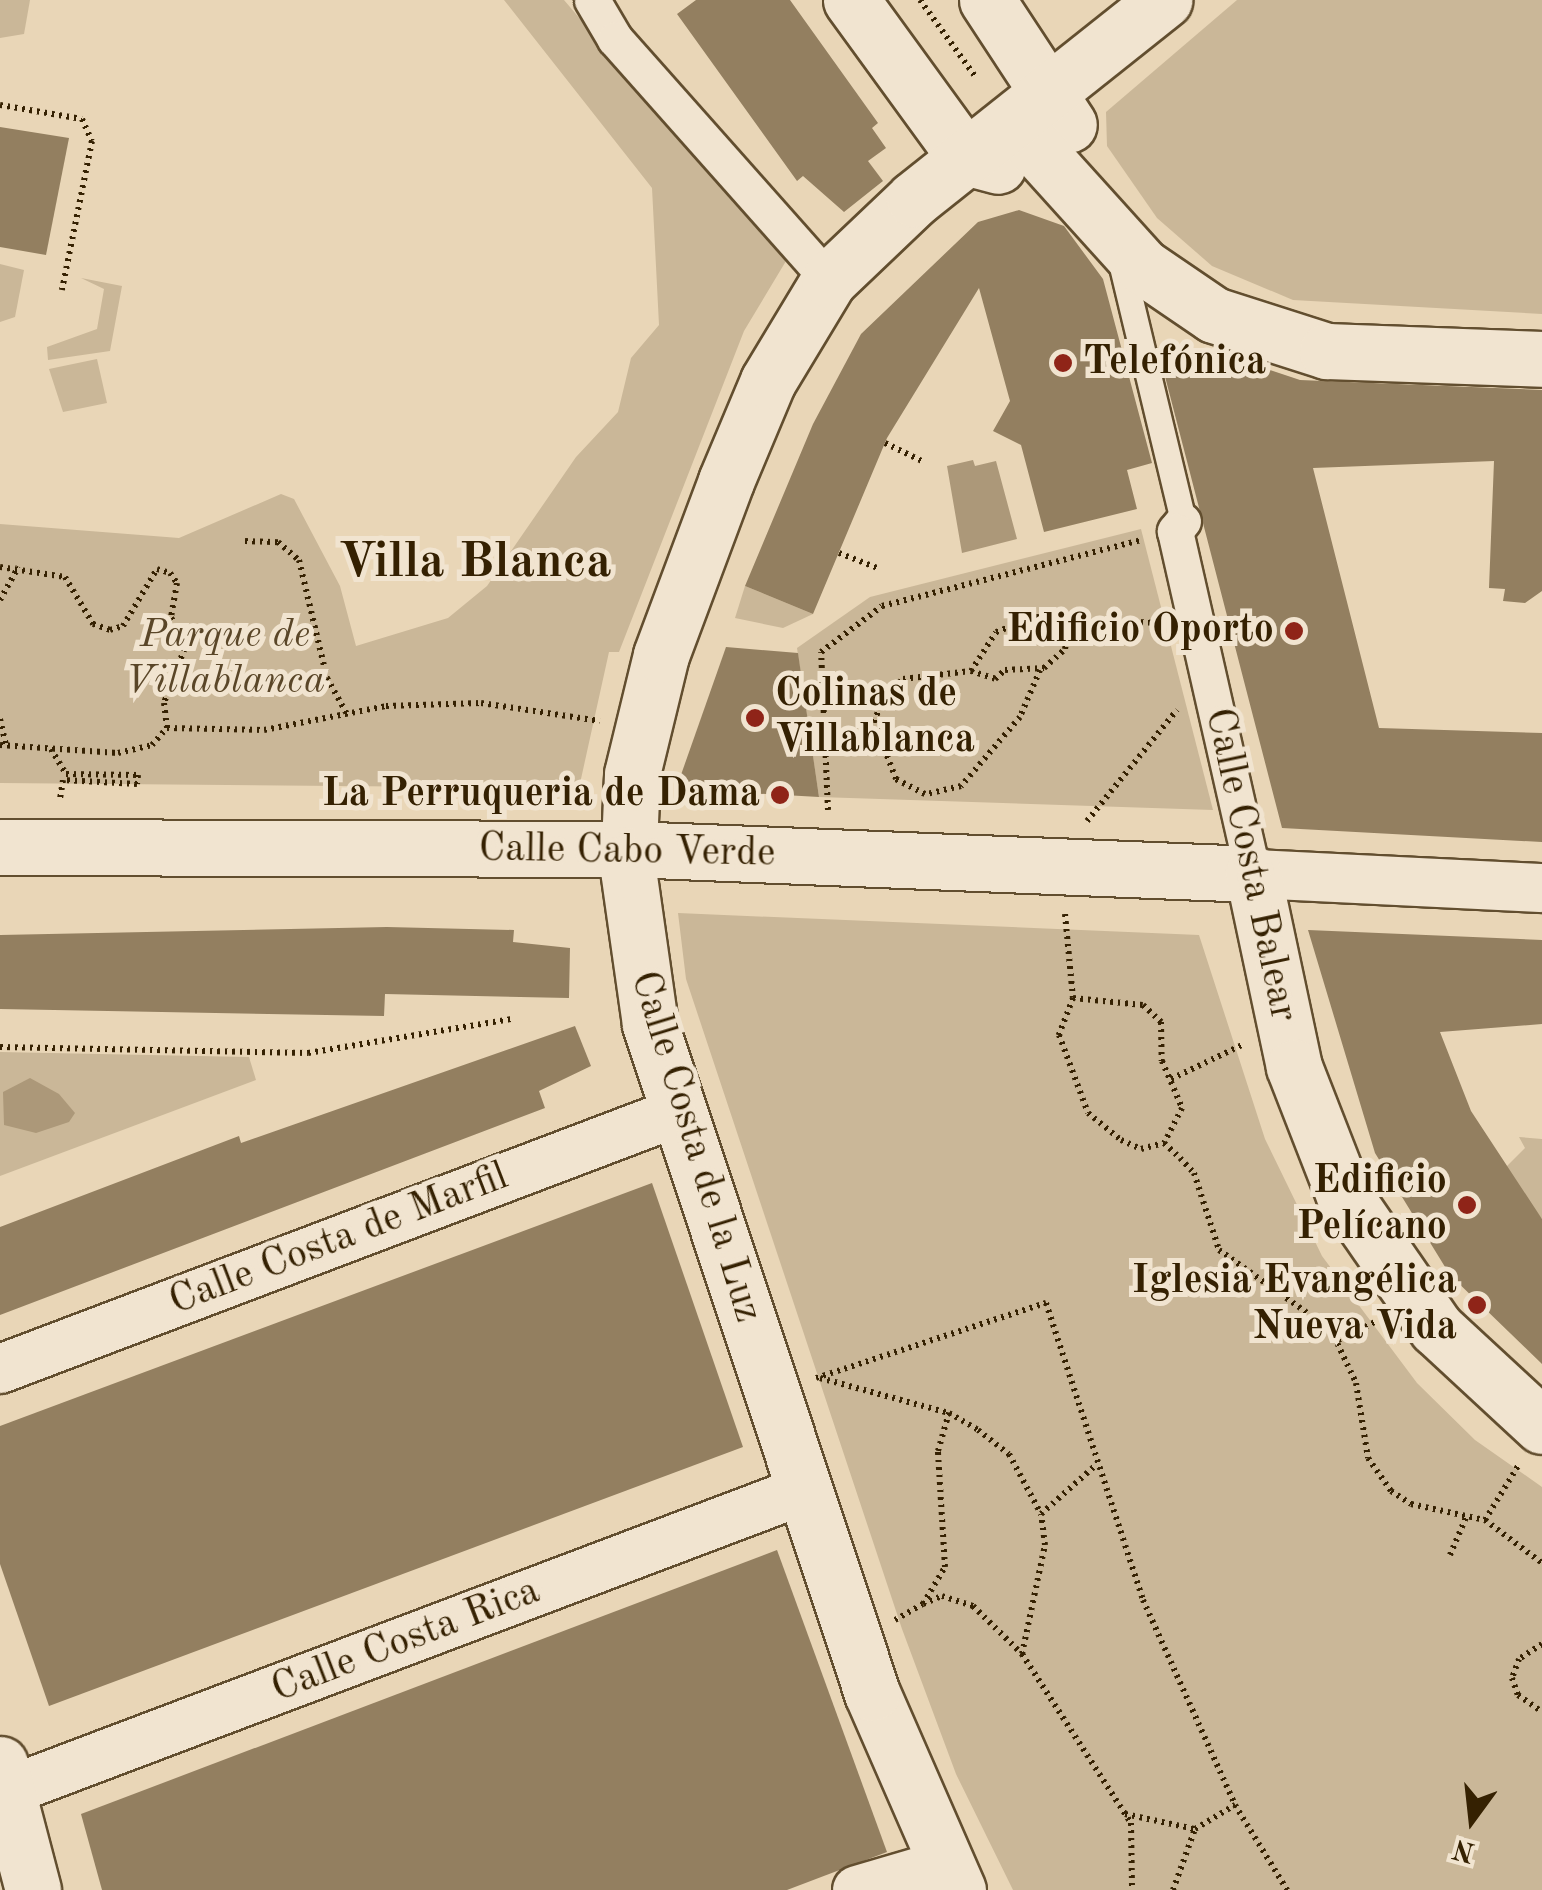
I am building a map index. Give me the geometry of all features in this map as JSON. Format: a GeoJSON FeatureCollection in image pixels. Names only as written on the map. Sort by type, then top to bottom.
{"type":"FeatureCollection","features":[{"type":"Feature","properties":{"kind":"street"},"geometry":{"type":"LineString","coordinates":[[592,0],[616,39],[829,280]]}},
{"type":"Feature","properties":{"kind":"street"},"geometry":{"type":"LineString","coordinates":[[851,0],[965,157],[1041,172],[1072,188],[1154,276],[1202,309],[1300,346],[1542,359]]}},
{"type":"Feature","properties":{"kind":"street","name":"Calle Costa de la Luz"},"geometry":{"type":"LineString","coordinates":[[952,1877],[886,1729],[678,1112],[637,968],[628,849],[634,760],[661,655],[768,381],[829,280],[965,157],[1017,103],[1164,0]]}},
{"type":"Feature","properties":{"kind":"street"},"geometry":{"type":"LineString","coordinates":[[970,8],[1017,103],[1072,138],[1072,188]]}},
{"type":"Feature","properties":{"kind":"street","name":"Calle Costa Balear"},"geometry":{"type":"LineString","coordinates":[[1179,526],[1294,1067],[1344,1194],[1436,1328],[1531,1443]]}},
{"type":"Feature","properties":{"kind":"street","name":"Calle Cabo Verde"},"geometry":{"type":"LineString","coordinates":[[0,846],[628,849],[1253,874]]}},
{"type":"Feature","properties":{"kind":"street"},"geometry":{"type":"LineString","coordinates":[[1253,874],[1542,888]]}},
{"type":"Feature","properties":{"kind":"street","name":"Calle Costa de Marfil"},"geometry":{"type":"LineString","coordinates":[[0,1369],[678,1112]]}},
{"type":"Feature","properties":{"kind":"street","name":"Calle Costa Rica"},"geometry":{"type":"LineString","coordinates":[[4,1778],[804,1490]]}},
{"type":"Feature","properties":{"kind":"street"},"geometry":{"type":"LineString","coordinates":[[4,1778],[33,1890]]}},
{"type":"Feature","properties":{"kind":"street"},"geometry":{"type":"LineString","coordinates":[[857,1890],[952,1877]]}},
{"type":"Feature","properties":{"kind":"lane","name":"Calle Costa Balear"},"geometry":{"type":"LineString","coordinates":[[1113,234],[1179,526]]}},
{"type":"Feature","properties":{"kind":"path"},"geometry":{"type":"LineString","coordinates":[[920,0],[938,25],[1017,103]]}},
{"type":"Feature","properties":{"kind":"path"},"geometry":{"type":"LineString","coordinates":[[923,36],[970,8]]}},
{"type":"Feature","properties":{"kind":"path"},"geometry":{"type":"LineString","coordinates":[[0,106],[82,118],[92,141],[62,290]]}},
{"type":"Feature","properties":{"kind":"path"},"geometry":{"type":"LineString","coordinates":[[885,443],[924,462]]}},
{"type":"Feature","properties":{"kind":"path"},"geometry":{"type":"LineString","coordinates":[[828,811],[815,666],[834,642],[882,606],[1179,526]]}},
{"type":"Feature","properties":{"kind":"path"},"geometry":{"type":"LineString","coordinates":[[246,542],[278,542],[298,560],[315,604],[326,678],[348,716]]}},
{"type":"Feature","properties":{"kind":"path"},"geometry":{"type":"LineString","coordinates":[[840,553],[880,569]]}},
{"type":"Feature","properties":{"kind":"path"},"geometry":{"type":"LineString","coordinates":[[0,567],[65,577],[93,624],[110,630],[123,626],[158,569],[170,574],[178,583],[172,618],[186,642],[164,703],[166,728]]}},
{"type":"Feature","properties":{"kind":"path"},"geometry":{"type":"LineString","coordinates":[[0,600],[18,568]]}},
{"type":"Feature","properties":{"kind":"path"},"geometry":{"type":"LineString","coordinates":[[971,671],[1004,627],[1071,618],[1199,624]]}},
{"type":"Feature","properties":{"kind":"path"},"geometry":{"type":"LineString","coordinates":[[1040,670],[1005,670],[995,680],[971,671],[909,676],[876,713],[878,743],[896,780],[925,797],[956,789],[984,761],[1026,707],[1040,670],[1065,649],[1071,618]]}},
{"type":"Feature","properties":{"kind":"path"},"geometry":{"type":"LineString","coordinates":[[181,634],[223,632]]}},
{"type":"Feature","properties":{"kind":"path"},"geometry":{"type":"LineString","coordinates":[[1087,822],[1209,669]]}},
{"type":"Feature","properties":{"kind":"path"},"geometry":{"type":"LineString","coordinates":[[0,719],[3,745],[137,751],[166,728],[264,730],[348,716],[481,703],[594,720]]}},
{"type":"Feature","properties":{"kind":"path"},"geometry":{"type":"LineString","coordinates":[[51,748],[66,774],[138,775],[137,784],[63,780],[60,804]]}},
{"type":"Feature","properties":{"kind":"path"},"geometry":{"type":"LineString","coordinates":[[1065,914],[1073,998],[1058,1026],[1079,1099],[1121,1140],[1141,1149],[1164,1143],[1182,1108],[1171,1079],[1161,1022],[1150,1009],[1073,998]]}},
{"type":"Feature","properties":{"kind":"path"},"geometry":{"type":"LineString","coordinates":[[0,1046],[308,1053],[512,1019]]}},
{"type":"Feature","properties":{"kind":"path"},"geometry":{"type":"LineString","coordinates":[[1171,1079],[1236,1046]]}},
{"type":"Feature","properties":{"kind":"path"},"geometry":{"type":"LineString","coordinates":[[1164,1143],[1194,1174],[1219,1250],[1297,1298],[1338,1340],[1360,1394],[1376,1475],[1410,1504],[1485,1520],[1542,1563]]}},
{"type":"Feature","properties":{"kind":"path"},"geometry":{"type":"LineString","coordinates":[[1022,1654],[1045,1545],[1041,1514],[1009,1454],[949,1412],[814,1379],[1046,1304],[1143,1600],[1235,1805],[1287,1890]]}},
{"type":"Feature","properties":{"kind":"path"},"geometry":{"type":"LineString","coordinates":[[1338,1340],[1377,1321]]}},
{"type":"Feature","properties":{"kind":"path"},"geometry":{"type":"LineString","coordinates":[[923,1604],[945,1566],[938,1451],[949,1412]]}},
{"type":"Feature","properties":{"kind":"path"},"geometry":{"type":"LineString","coordinates":[[1485,1520],[1531,1443]]}},
{"type":"Feature","properties":{"kind":"path"},"geometry":{"type":"LineString","coordinates":[[1041,1514],[1096,1465]]}},
{"type":"Feature","properties":{"kind":"path"},"geometry":{"type":"LineString","coordinates":[[1450,1554],[1467,1515]]}},
{"type":"Feature","properties":{"kind":"path"},"geometry":{"type":"LineString","coordinates":[[891,1622],[942,1596],[973,1606],[1022,1654],[1125,1814],[1132,1890]]}},
{"type":"Feature","properties":{"kind":"path"},"geometry":{"type":"LineString","coordinates":[[1542,1644],[1519,1659],[1512,1678],[1518,1695],[1542,1712]]}},
{"type":"Feature","properties":{"kind":"path"},"geometry":{"type":"LineString","coordinates":[[1173,1890],[1195,1829],[1235,1805]]}},
{"type":"Feature","properties":{"kind":"path"},"geometry":{"type":"LineString","coordinates":[[1125,1814],[1195,1829]]}},
{"type":"Feature","properties":{"kind":"green space"},"geometry":{"type":"Polygon","coordinates":[[[0,0],[30,0],[24,34],[0,38],[0,0]]]}},
{"type":"Feature","properties":{"kind":"green space","name":"Parque de Villablanca"},"geometry":{"type":"Polygon","coordinates":[[[504,0],[564,0],[786,261],[744,331],[619,652],[609,652],[579,788],[0,783],[0,524],[179,538],[281,494],[294,499],[340,586],[356,646],[448,618],[487,586],[576,457],[618,412],[631,358],[659,325],[652,188],[504,0]]]}},
{"type":"Feature","properties":{"kind":"green space"},"geometry":{"type":"Polygon","coordinates":[[[1237,0],[1542,0],[1542,314],[1293,300],[1212,266],[1157,218],[1107,146],[1106,112],[1237,0]]]}},
{"type":"Feature","properties":{"kind":"green space"},"geometry":{"type":"Polygon","coordinates":[[[0,264],[24,270],[15,317],[0,322],[0,264]]]}},
{"type":"Feature","properties":{"kind":"green space"},"geometry":{"type":"Polygon","coordinates":[[[81,278],[122,286],[110,351],[48,360],[47,347],[97,329],[104,289],[81,278]]]}},
{"type":"Feature","properties":{"kind":"green space"},"geometry":{"type":"Polygon","coordinates":[[[97,359],[107,403],[63,412],[49,369],[97,359]]]}},
{"type":"Feature","properties":{"kind":"green space"},"geometry":{"type":"Polygon","coordinates":[[[1141,529],[1213,810],[819,797],[797,648],[870,597],[1141,529]]]}},
{"type":"Feature","properties":{"kind":"green space"},"geometry":{"type":"Polygon","coordinates":[[[745,586],[813,614],[783,628],[735,618],[745,586]]]}},
{"type":"Feature","properties":{"kind":"green space"},"geometry":{"type":"Polygon","coordinates":[[[678,913],[1199,935],[1265,1139],[1322,1256],[1417,1383],[1475,1440],[1542,1487],[1542,1890],[1013,1890],[956,1774],[902,1629],[686,979],[678,913]]]}},
{"type":"Feature","properties":{"kind":"green space"},"geometry":{"type":"Polygon","coordinates":[[[0,1052],[249,1057],[256,1080],[0,1176],[0,1052]]]}},
{"type":"Feature","properties":{"kind":"green space"},"geometry":{"type":"Polygon","coordinates":[[[1519,1137],[1542,1139],[1542,1219],[1504,1169],[1525,1148],[1519,1137]]]}},
{"type":"Feature","properties":{"kind":"shaded area"},"geometry":{"type":"Polygon","coordinates":[[[973,460],[975,466],[996,461],[1017,539],[962,553],[947,466],[973,460]]]}},
{"type":"Feature","properties":{"kind":"shaded area"},"geometry":{"type":"Polygon","coordinates":[[[30,1078],[59,1094],[75,1113],[69,1122],[36,1133],[4,1125],[3,1092],[30,1078]]]}},
{"type":"Feature","properties":{"kind":"building"},"geometry":{"type":"Polygon","coordinates":[[[696,0],[790,0],[878,123],[872,128],[886,148],[868,161],[883,181],[844,212],[803,176],[797,181],[677,14],[696,0]]]}},
{"type":"Feature","properties":{"kind":"building"},"geometry":{"type":"Polygon","coordinates":[[[0,127],[69,138],[46,255],[0,247],[0,127]]]}},
{"type":"Feature","properties":{"kind":"building"},"geometry":{"type":"Polygon","coordinates":[[[1019,210],[1064,226],[1103,279],[1152,463],[1127,470],[1137,509],[1044,532],[1021,445],[993,431],[1010,401],[979,288],[887,438],[813,614],[745,586],[813,424],[861,334],[978,222],[1019,210]]]}},
{"type":"Feature","properties":{"kind":"building"},"geometry":{"type":"Polygon","coordinates":[[[1204,348],[1300,380],[1542,390],[1542,591],[1525,603],[1503,601],[1505,589],[1489,588],[1494,461],[1313,468],[1379,728],[1542,733],[1542,842],[1282,828],[1161,361],[1204,348]]]}},
{"type":"Feature","properties":{"kind":"building","name":"Colinas de Villablanca"},"geometry":{"type":"Polygon","coordinates":[[[726,647],[798,653],[819,797],[676,789],[726,647]]]}},
{"type":"Feature","properties":{"kind":"building"},"geometry":{"type":"Polygon","coordinates":[[[387,927],[514,930],[513,942],[570,948],[569,998],[385,994],[384,1016],[0,1009],[0,935],[387,927]]]}},
{"type":"Feature","properties":{"kind":"building"},"geometry":{"type":"Polygon","coordinates":[[[1308,930],[1542,940],[1542,1024],[1440,1032],[1471,1111],[1542,1219],[1542,1364],[1450,1275],[1375,1153],[1308,930]]]}},
{"type":"Feature","properties":{"kind":"building"},"geometry":{"type":"Polygon","coordinates":[[[575,1026],[591,1066],[539,1091],[545,1108],[0,1315],[0,1227],[239,1136],[241,1143],[575,1026]]]}},
{"type":"Feature","properties":{"kind":"building"},"geometry":{"type":"Polygon","coordinates":[[[652,1183],[743,1447],[49,1706],[0,1564],[0,1426],[652,1183]]]}},
{"type":"Feature","properties":{"kind":"building"},"geometry":{"type":"Polygon","coordinates":[[[777,1550],[887,1852],[787,1890],[102,1890],[81,1814],[777,1550]]]}},
{"type":"Feature","properties":{"kind":"place","name":"Telefónica"},"geometry":{"type":"Point","coordinates":[1063,363]}},
{"type":"Feature","properties":{"kind":"place","name":"Edificio Oporto"},"geometry":{"type":"Point","coordinates":[1294,631]}},
{"type":"Feature","properties":{"kind":"place","name":"Colinas de Villablanca"},"geometry":{"type":"Point","coordinates":[755,718]}},
{"type":"Feature","properties":{"kind":"place","name":"La Perruqueria de Dama"},"geometry":{"type":"Point","coordinates":[780,795]}},
{"type":"Feature","properties":{"kind":"place","name":"Edificio Pelícano"},"geometry":{"type":"Point","coordinates":[1467,1205]}},
{"type":"Feature","properties":{"kind":"place","name":"Iglesia Evangélica Nueva Vida"},"geometry":{"type":"Point","coordinates":[1477,1305]}},
{"type":"Feature","properties":{"kind":"district","name":"Villa Blanca"},"geometry":{"type":"Point","coordinates":[475,564]}}]}
